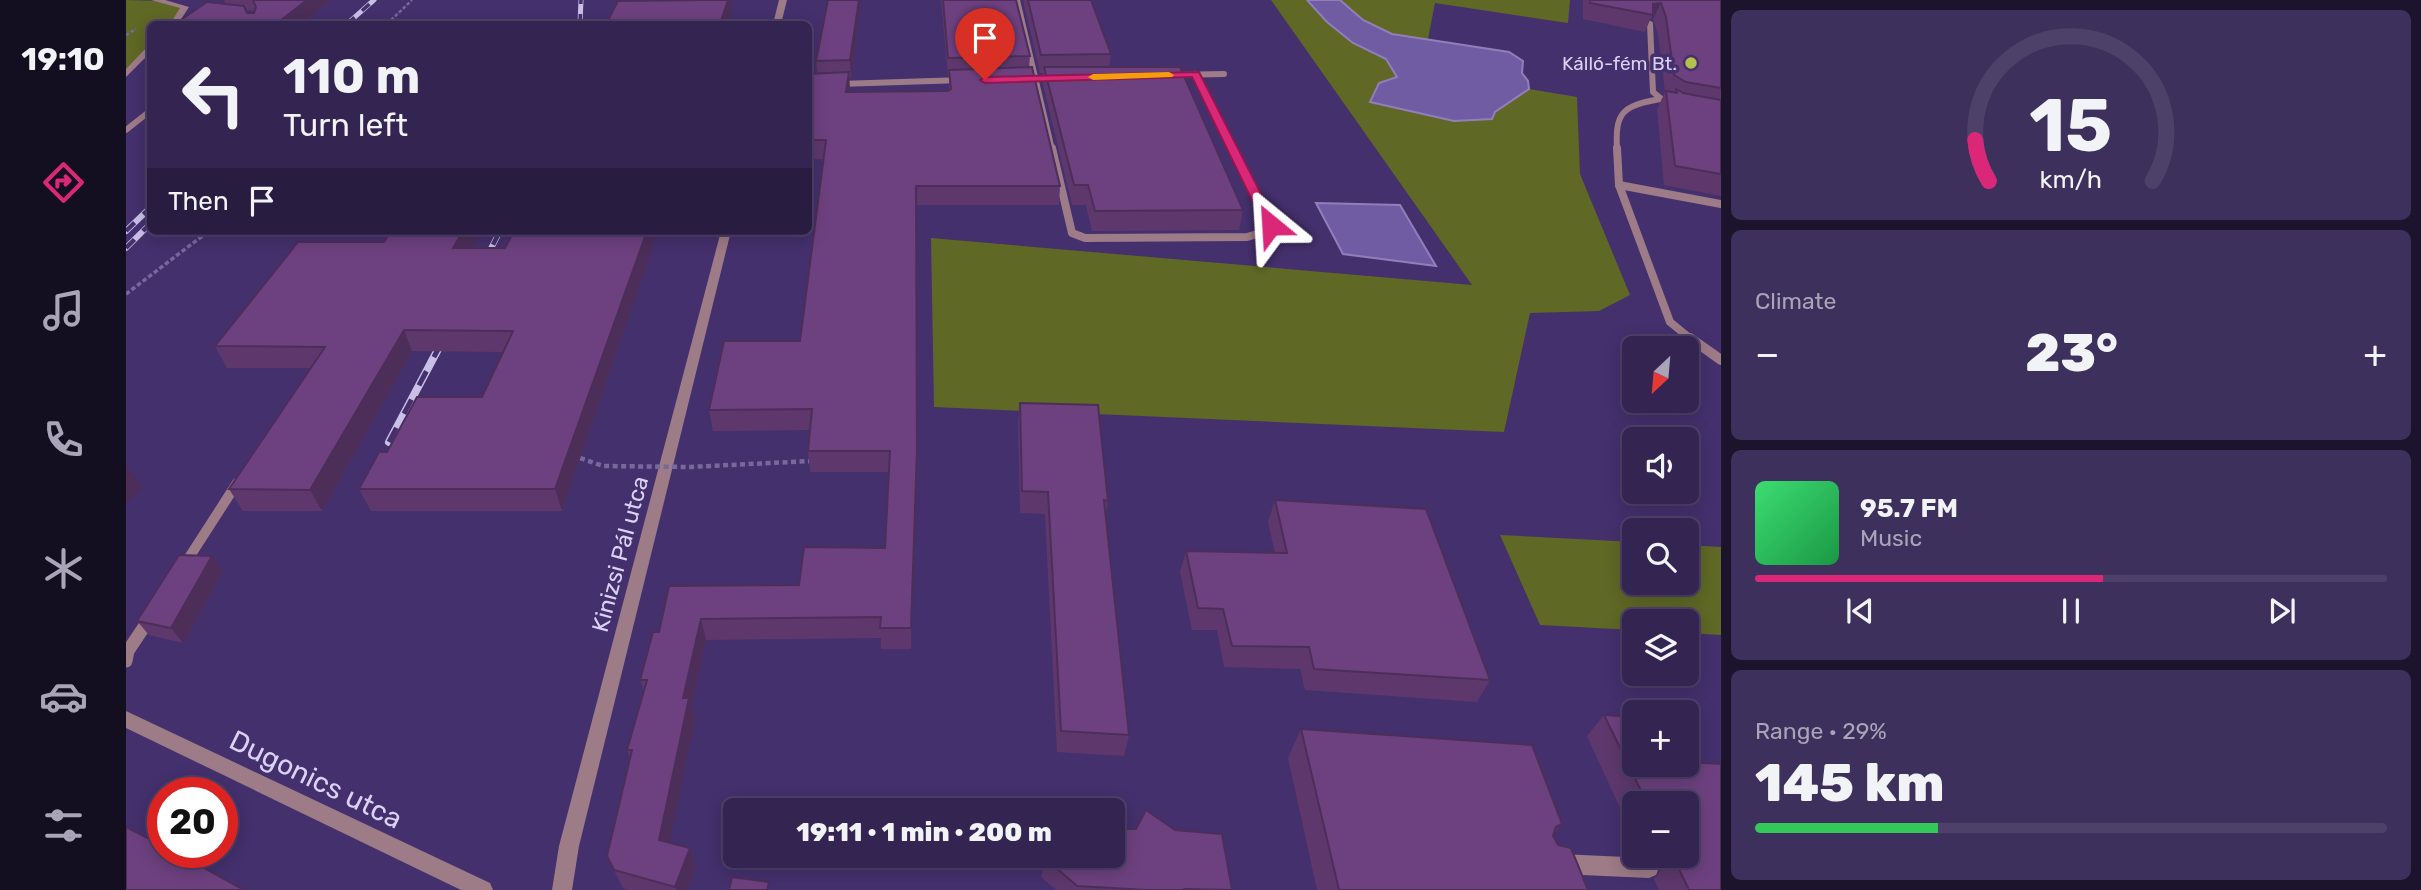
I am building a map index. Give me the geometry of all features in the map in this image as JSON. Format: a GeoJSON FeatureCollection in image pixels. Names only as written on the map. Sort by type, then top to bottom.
{"type":"FeatureCollection","features":[{"type":"Feature","properties":{"kind":"street"},"geometry":{"type":"LineString","coordinates":[[155,0],[189,9],[177,21]]}},
{"type":"Feature","properties":{"kind":"street"},"geometry":{"type":"LineString","coordinates":[[778,21],[783,0]]}},
{"type":"Feature","properties":{"kind":"street"},"geometry":{"type":"LineString","coordinates":[[126,74],[147,52]]}},
{"type":"Feature","properties":{"kind":"street","name":"Kinizsi Pál utca"},"geometry":{"type":"LineString","coordinates":[[562,890],[569,846],[725,235]]}},
{"type":"Feature","properties":{"kind":"street","name":"Dugonics utca"},"geometry":{"type":"LineString","coordinates":[[126,719],[482,890]]}},
{"type":"Feature","properties":{"kind":"street"},"geometry":{"type":"LineString","coordinates":[[1542,863],[1622,867]]}},
{"type":"Feature","properties":{"kind":"lane"},"geometry":{"type":"LineString","coordinates":[[1017,0],[1072,233],[1085,239],[1248,237],[1261,233],[1271,225],[1195,74]]}},
{"type":"Feature","properties":{"kind":"lane"},"geometry":{"type":"LineString","coordinates":[[1650,24],[1653,92],[1660,99],[1671,103]]}},
{"type":"Feature","properties":{"kind":"lane"},"geometry":{"type":"LineString","coordinates":[[1169,75],[1224,74]]}},
{"type":"Feature","properties":{"kind":"lane"},"geometry":{"type":"LineString","coordinates":[[1022,79],[1049,78]]}},
{"type":"Feature","properties":{"kind":"lane"},"geometry":{"type":"LineString","coordinates":[[812,85],[969,80]]}},
{"type":"Feature","properties":{"kind":"lane"},"geometry":{"type":"LineString","coordinates":[[1660,99],[1633,107],[1620,115],[1616,123],[1619,185],[1670,322],[1721,360]]}},
{"type":"Feature","properties":{"kind":"lane"},"geometry":{"type":"LineString","coordinates":[[126,130],[147,113]]}},
{"type":"Feature","properties":{"kind":"lane"},"geometry":{"type":"LineString","coordinates":[[1619,185],[1721,204]]}},
{"type":"Feature","properties":{"kind":"lane"},"geometry":{"type":"LineString","coordinates":[[174,581],[242,477]]}},
{"type":"Feature","properties":{"kind":"lane"},"geometry":{"type":"LineString","coordinates":[[126,661],[128,651],[159,605]]}},
{"type":"Feature","properties":{"kind":"path"},"geometry":{"type":"LineString","coordinates":[[390,21],[412,0]]}},
{"type":"Feature","properties":{"kind":"path"},"geometry":{"type":"LineString","coordinates":[[126,36],[136,29]]}},
{"type":"Feature","properties":{"kind":"path"},"geometry":{"type":"LineString","coordinates":[[126,294],[204,235]]}},
{"type":"Feature","properties":{"kind":"path"},"geometry":{"type":"LineString","coordinates":[[580,458],[603,466],[690,467],[811,461]]}},
{"type":"Feature","properties":{"kind":"green space"},"geometry":{"type":"Polygon","coordinates":[[[126,0],[160,1],[182,8],[175,21],[147,21],[147,50],[126,71],[126,0]]]}},
{"type":"Feature","properties":{"kind":"green space"},"geometry":{"type":"Polygon","coordinates":[[[1271,0],[1570,0],[1568,23],[1435,3],[1428,39],[1509,52],[1523,61],[1522,73],[1528,81],[1529,89],[1577,97],[1580,174],[1630,295],[1599,311],[1530,313],[1504,432],[934,407],[931,238],[1472,285],[1271,0]]]}},
{"type":"Feature","properties":{"kind":"green space"},"geometry":{"type":"Polygon","coordinates":[[[1500,535],[1622,541],[1622,595],[1699,595],[1699,546],[1721,547],[1721,635],[1699,634],[1699,609],[1622,609],[1622,629],[1540,625],[1500,535]]]}},
{"type":"Feature","properties":{"kind":"shaded area"},"geometry":{"type":"Polygon","coordinates":[[[1307,0],[1340,0],[1363,20],[1392,34],[1509,52],[1523,61],[1522,73],[1528,81],[1529,89],[1495,112],[1492,119],[1454,121],[1370,102],[1379,83],[1397,77],[1386,59],[1353,43],[1327,22],[1307,0]]]}},
{"type":"Feature","properties":{"kind":"shaded area"},"geometry":{"type":"Polygon","coordinates":[[[1316,203],[1400,205],[1436,266],[1343,254],[1316,203]]]}},
{"type":"Feature","properties":{"kind":"building"},"geometry":{"type":"Polygon","coordinates":[[[253,0],[307,0],[280,21],[179,21],[207,2],[244,6],[247,13],[254,13],[256,7],[253,0]]]}},
{"type":"Feature","properties":{"kind":"building"},"geometry":{"type":"Polygon","coordinates":[[[728,0],[721,21],[608,21],[618,1],[728,0]]]}},
{"type":"Feature","properties":{"kind":"building"},"geometry":{"type":"Polygon","coordinates":[[[828,0],[859,0],[850,60],[816,61],[828,0]]]}},
{"type":"Feature","properties":{"kind":"building"},"geometry":{"type":"Polygon","coordinates":[[[943,0],[1016,0],[1030,56],[948,58],[943,0]]]}},
{"type":"Feature","properties":{"kind":"building"},"geometry":{"type":"Polygon","coordinates":[[[1028,0],[1091,0],[1111,54],[1041,55],[1028,0]]]}},
{"type":"Feature","properties":{"kind":"building","name":"Kálló-fém Bt."},"geometry":{"type":"Polygon","coordinates":[[[1590,0],[1721,0],[1721,88],[1686,82],[1674,75],[1666,17],[1661,3],[1653,4],[1653,15],[1590,3],[1590,0]]]}},
{"type":"Feature","properties":{"kind":"building"},"geometry":{"type":"Polygon","coordinates":[[[1032,67],[1060,186],[916,186],[917,450],[911,628],[880,628],[881,617],[701,619],[683,698],[689,698],[659,840],[690,848],[675,887],[614,870],[607,856],[632,750],[627,750],[647,680],[640,680],[653,632],[659,632],[669,586],[799,585],[804,547],[885,548],[890,451],[808,451],[812,409],[709,410],[724,341],[800,341],[826,140],[812,140],[812,74],[849,72],[846,92],[948,91],[951,89],[949,70],[1032,67]]]}},
{"type":"Feature","properties":{"kind":"building"},"geometry":{"type":"Polygon","coordinates":[[[1044,67],[1180,67],[1243,210],[1095,211],[1088,185],[1074,185],[1044,67]]]}},
{"type":"Feature","properties":{"kind":"building"},"geometry":{"type":"Polygon","coordinates":[[[1676,89],[1683,93],[1721,100],[1721,174],[1675,166],[1666,91],[1677,93],[1676,89]]]}},
{"type":"Feature","properties":{"kind":"building"},"geometry":{"type":"Polygon","coordinates":[[[388,235],[461,235],[453,248],[505,248],[512,235],[646,235],[555,489],[359,489],[379,452],[387,452],[417,397],[482,397],[513,331],[404,330],[310,490],[229,489],[325,347],[215,346],[298,242],[384,242],[388,235]]]}},
{"type":"Feature","properties":{"kind":"building"},"geometry":{"type":"Polygon","coordinates":[[[1020,403],[1098,405],[1108,501],[1104,500],[1129,735],[1061,731],[1048,492],[1022,491],[1020,403]]]}},
{"type":"Feature","properties":{"kind":"building"},"geometry":{"type":"Polygon","coordinates":[[[1275,500],[1426,509],[1490,680],[1314,669],[1309,647],[1232,646],[1223,609],[1198,608],[1186,551],[1287,553],[1275,500]]]}},
{"type":"Feature","properties":{"kind":"building"},"geometry":{"type":"Polygon","coordinates":[[[179,555],[212,556],[171,628],[137,621],[179,555]]]}},
{"type":"Feature","properties":{"kind":"building"},"geometry":{"type":"Polygon","coordinates":[[[1604,715],[1622,716],[1622,752],[1604,715]]]}},
{"type":"Feature","properties":{"kind":"building"},"geometry":{"type":"Polygon","coordinates":[[[1301,729],[1532,745],[1562,824],[1556,827],[1553,836],[1558,845],[1571,848],[1588,890],[1339,890],[1301,729]]]}},
{"type":"Feature","properties":{"kind":"building"},"geometry":{"type":"Polygon","coordinates":[[[1699,763],[1721,764],[1721,890],[1689,890],[1678,868],[1699,868],[1699,791],[1641,791],[1634,777],[1699,777],[1699,763]]]}},
{"type":"Feature","properties":{"kind":"building"},"geometry":{"type":"Polygon","coordinates":[[[1146,810],[1175,830],[1222,834],[1232,890],[1146,890],[1077,886],[1056,868],[1125,868],[1125,829],[1136,829],[1146,810]]]}},
{"type":"Feature","properties":{"kind":"building"},"geometry":{"type":"Polygon","coordinates":[[[126,827],[147,838],[147,868],[204,868],[244,890],[126,890],[126,827]]]}},
{"type":"Feature","properties":{"kind":"building"},"geometry":{"type":"Polygon","coordinates":[[[732,877],[769,882],[767,890],[729,890],[732,877]]]}},
{"type":"Feature","properties":{"kind":"railway"},"geometry":{"type":"LineString","coordinates":[[350,21],[374,0]]}},
{"type":"Feature","properties":{"kind":"railway"},"geometry":{"type":"LineString","coordinates":[[580,21],[581,0]]}},
{"type":"Feature","properties":{"kind":"railway"},"geometry":{"type":"LineString","coordinates":[[126,231],[147,211]]}},
{"type":"Feature","properties":{"kind":"railway"},"geometry":{"type":"LineString","coordinates":[[126,248],[147,227]]}},
{"type":"Feature","properties":{"kind":"railway"},"geometry":{"type":"LineString","coordinates":[[482,266],[498,235]]}},
{"type":"Feature","properties":{"kind":"railway"},"geometry":{"type":"LineString","coordinates":[[444,338],[446,334]]}},
{"type":"Feature","properties":{"kind":"railway"},"geometry":{"type":"LineString","coordinates":[[389,442],[444,338]]}},
{"type":"Feature","properties":{"kind":"slow traffic"},"geometry":{"type":"LineString","coordinates":[[1093,77],[1169,75]]}},
{"type":"Feature","properties":{"kind":"place","name":"Kálló-fém Bt."},"geometry":{"type":"Point","coordinates":[1691,63]}},
{"type":"Feature","properties":{"kind":"route"},"geometry":{"type":"LineString","coordinates":[[985,80],[1195,74],[1271,225]]}}]}
